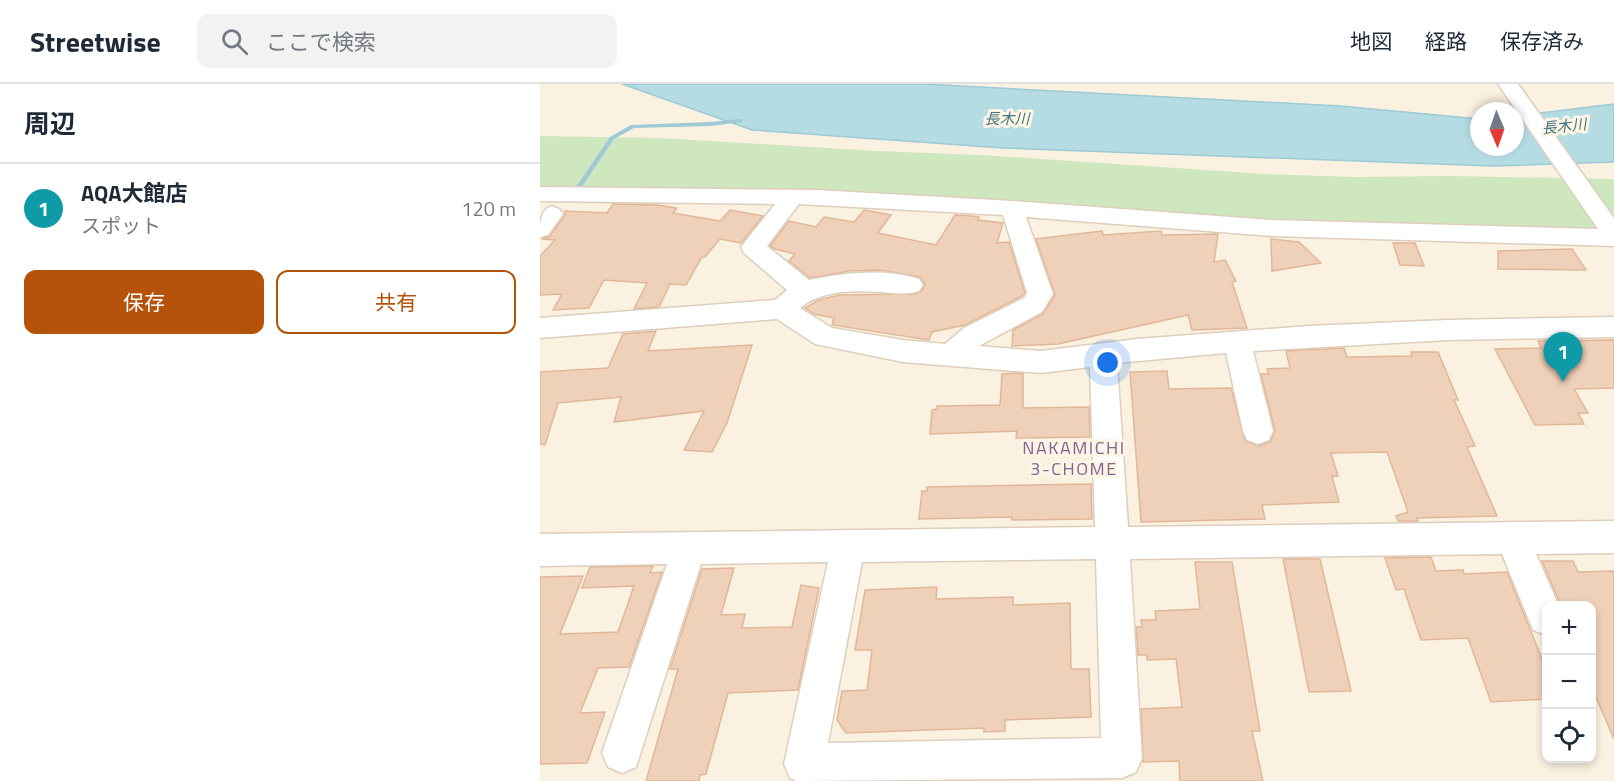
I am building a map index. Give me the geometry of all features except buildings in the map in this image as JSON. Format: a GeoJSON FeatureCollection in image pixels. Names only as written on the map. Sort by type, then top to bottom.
{"type":"FeatureCollection","features":[{"type":"Feature","properties":{"kind":"street"},"geometry":{"type":"LineString","coordinates":[[1508,84],[1614,237]]}},
{"type":"Feature","properties":{"kind":"street"},"geometry":{"type":"LineString","coordinates":[[544,212],[792,197],[1013,208],[1272,228],[1614,237]]}},
{"type":"Feature","properties":{"kind":"street"},"geometry":{"type":"LineString","coordinates":[[792,197],[753,247],[804,290]]}},
{"type":"Feature","properties":{"kind":"street"},"geometry":{"type":"LineString","coordinates":[[950,355],[974,335],[1033,304],[1040,294],[1037,277],[1015,222],[1013,208]]}},
{"type":"Feature","properties":{"kind":"street"},"geometry":{"type":"LineString","coordinates":[[540,328],[781,309],[804,290],[858,281],[910,285]]}},
{"type":"Feature","properties":{"kind":"street"},"geometry":{"type":"LineString","coordinates":[[781,309],[825,338],[903,351],[1041,362],[1309,336],[1447,330],[1614,327]]}},
{"type":"Feature","properties":{"kind":"street"},"geometry":{"type":"LineString","coordinates":[[1238,343],[1258,431]]}},
{"type":"Feature","properties":{"kind":"street"},"geometry":{"type":"LineString","coordinates":[[848,546],[804,764],[1122,758],[1103,355]]}},
{"type":"Feature","properties":{"kind":"street"},"geometry":{"type":"LineString","coordinates":[[540,550],[1614,537]]}},
{"type":"Feature","properties":{"kind":"street"},"geometry":{"type":"LineString","coordinates":[[1513,539],[1542,608]]}},
{"type":"Feature","properties":{"kind":"street"},"geometry":{"type":"LineString","coordinates":[[622,753],[689,548]]}},
{"type":"Feature","properties":{"kind":"green space"},"geometry":{"type":"Polygon","coordinates":[[[540,136],[661,138],[981,155],[1265,174],[1614,179],[1614,234],[540,190],[540,136]]]}},
{"type":"Feature","properties":{"kind":"water","name":"長木川"},"geometry":{"type":"Polygon","coordinates":[[[622,84],[923,84],[1340,106],[1470,118],[1470,156],[1524,156],[1524,115],[1614,104],[1614,162],[1492,166],[1003,148],[752,130],[622,84]]]}},
{"type":"Feature","properties":{"kind":"waterway"},"geometry":{"type":"LineString","coordinates":[[577,190],[612,138],[633,126],[740,121]]}},
{"type":"Feature","properties":{"kind":"place","name":"AQA大館店"},"geometry":{"type":"Point","coordinates":[1563,382]}},
{"type":"Feature","properties":{"kind":"district","name":"NAKAMICHI 3-CHOME"},"geometry":{"type":"Point","coordinates":[1074,457]}}]}
